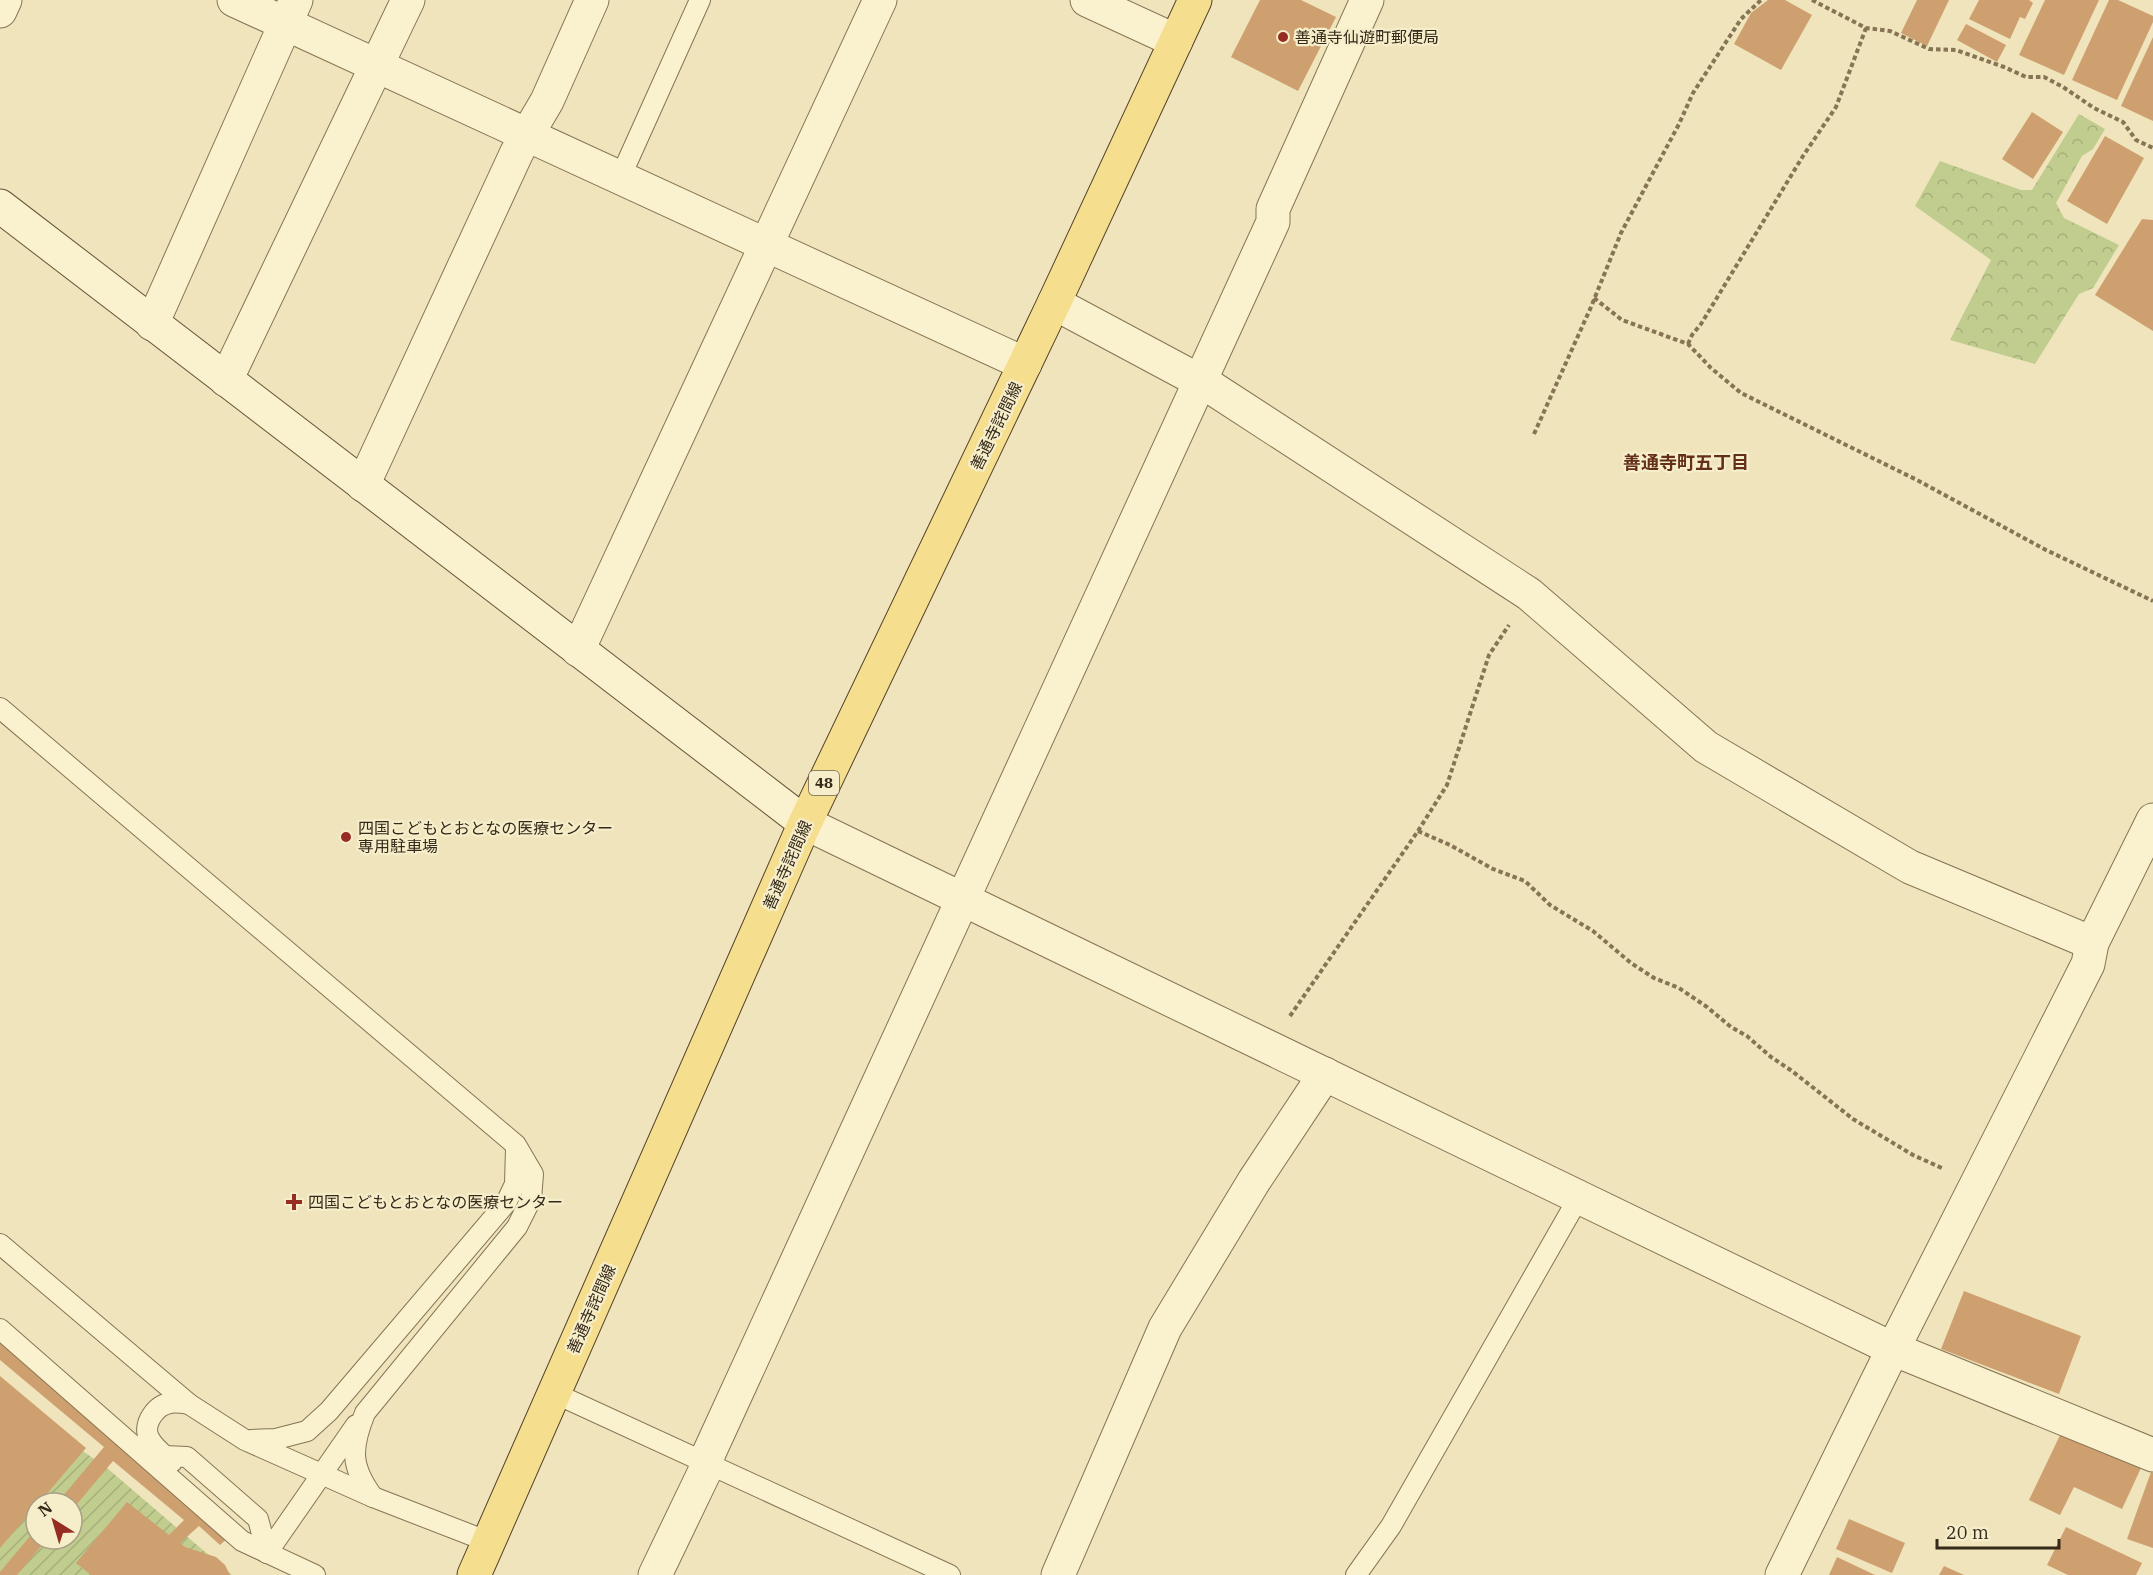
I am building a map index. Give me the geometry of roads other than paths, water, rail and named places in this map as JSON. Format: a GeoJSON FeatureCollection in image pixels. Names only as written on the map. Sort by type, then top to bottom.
{"type":"FeatureCollection","features":[{"type":"Feature","properties":{"kind":"main road","name":"善通寺詫間線"},"geometry":{"type":"LineString","coordinates":[[474,1575],[805,823],[1054,303],[1195,0]]}},
{"type":"Feature","properties":{"kind":"street"},"geometry":{"type":"LineString","coordinates":[[0,11],[5,0]]}},
{"type":"Feature","properties":{"kind":"street"},"geometry":{"type":"LineString","coordinates":[[234,0],[291,12],[376,66],[1025,364]]}},
{"type":"Feature","properties":{"kind":"street"},"geometry":{"type":"LineString","coordinates":[[226,380],[408,0]]}},
{"type":"Feature","properties":{"kind":"street"},"geometry":{"type":"LineString","coordinates":[[363,485],[517,152],[547,101],[592,0]]}},
{"type":"Feature","properties":{"kind":"street"},"geometry":{"type":"LineString","coordinates":[[578,650],[880,0]]}},
{"type":"Feature","properties":{"kind":"street"},"geometry":{"type":"LineString","coordinates":[[1088,0],[1176,41]]}},
{"type":"Feature","properties":{"kind":"street"},"geometry":{"type":"LineString","coordinates":[[655,1575],[704,1473],[709,1453],[1273,222],[1274,209],[1367,0]]}},
{"type":"Feature","properties":{"kind":"street"},"geometry":{"type":"LineString","coordinates":[[152,324],[291,12]]}},
{"type":"Feature","properties":{"kind":"street"},"geometry":{"type":"LineString","coordinates":[[0,206],[805,823],[1893,1349],[2153,1455]]}},
{"type":"Feature","properties":{"kind":"street"},"geometry":{"type":"LineString","coordinates":[[1054,303],[1200,382],[1529,594],[1706,747],[1910,867],[2092,943]]}},
{"type":"Feature","properties":{"kind":"street"},"geometry":{"type":"LineString","coordinates":[[1782,1575],[1893,1349],[2088,964],[2092,943],[2153,820]]}},
{"type":"Feature","properties":{"kind":"street"},"geometry":{"type":"LineString","coordinates":[[1058,1575],[1165,1328],[1254,1182],[1325,1074]]}},
{"type":"Feature","properties":{"kind":"lane"},"geometry":{"type":"LineString","coordinates":[[620,178],[700,0]]}},
{"type":"Feature","properties":{"kind":"lane"},"geometry":{"type":"LineString","coordinates":[[0,708],[516,1145],[533,1174],[531,1199],[517,1227],[365,1413],[267,1553]]}},
{"type":"Feature","properties":{"kind":"lane"},"geometry":{"type":"LineString","coordinates":[[244,1440],[276,1439],[307,1431],[329,1410],[506,1203],[515,1184],[516,1145]]}},
{"type":"Feature","properties":{"kind":"lane"},"geometry":{"type":"LineString","coordinates":[[1356,1575],[1391,1526],[1579,1197]]}},
{"type":"Feature","properties":{"kind":"lane"},"geometry":{"type":"LineString","coordinates":[[0,1245],[189,1404],[244,1440],[373,1497],[489,1542]]}},
{"type":"Feature","properties":{"kind":"lane"},"geometry":{"type":"LineString","coordinates":[[0,1329],[242,1541],[315,1575]]}},
{"type":"Feature","properties":{"kind":"lane"},"geometry":{"type":"LineString","coordinates":[[554,1392],[950,1575]]}},
{"type":"Feature","properties":{"kind":"lane"},"geometry":{"type":"LineString","coordinates":[[189,1404],[169,1403],[155,1411],[148,1422],[147,1435],[154,1447],[250,1531],[267,1553]]}},
{"type":"Feature","properties":{"kind":"lane"},"geometry":{"type":"LineString","coordinates":[[365,1413],[354,1439],[356,1464],[361,1481],[373,1497]]}},
{"type":"Feature","properties":{"kind":"place","name":"善通寺仙遊町郵便局"},"geometry":{"type":"Point","coordinates":[1283,37]}},
{"type":"Feature","properties":{"kind":"place","name":"四国こどもとおとなの医療センター 専用駐車場"},"geometry":{"type":"Point","coordinates":[346,837]}},
{"type":"Feature","properties":{"kind":"place","name":"四国こどもとおとなの医療センター"},"geometry":{"type":"Point","coordinates":[294,1202]}},
{"type":"Feature","properties":{"kind":"district","name":"善通寺町五丁目"},"geometry":{"type":"Point","coordinates":[1686,463]}}]}
